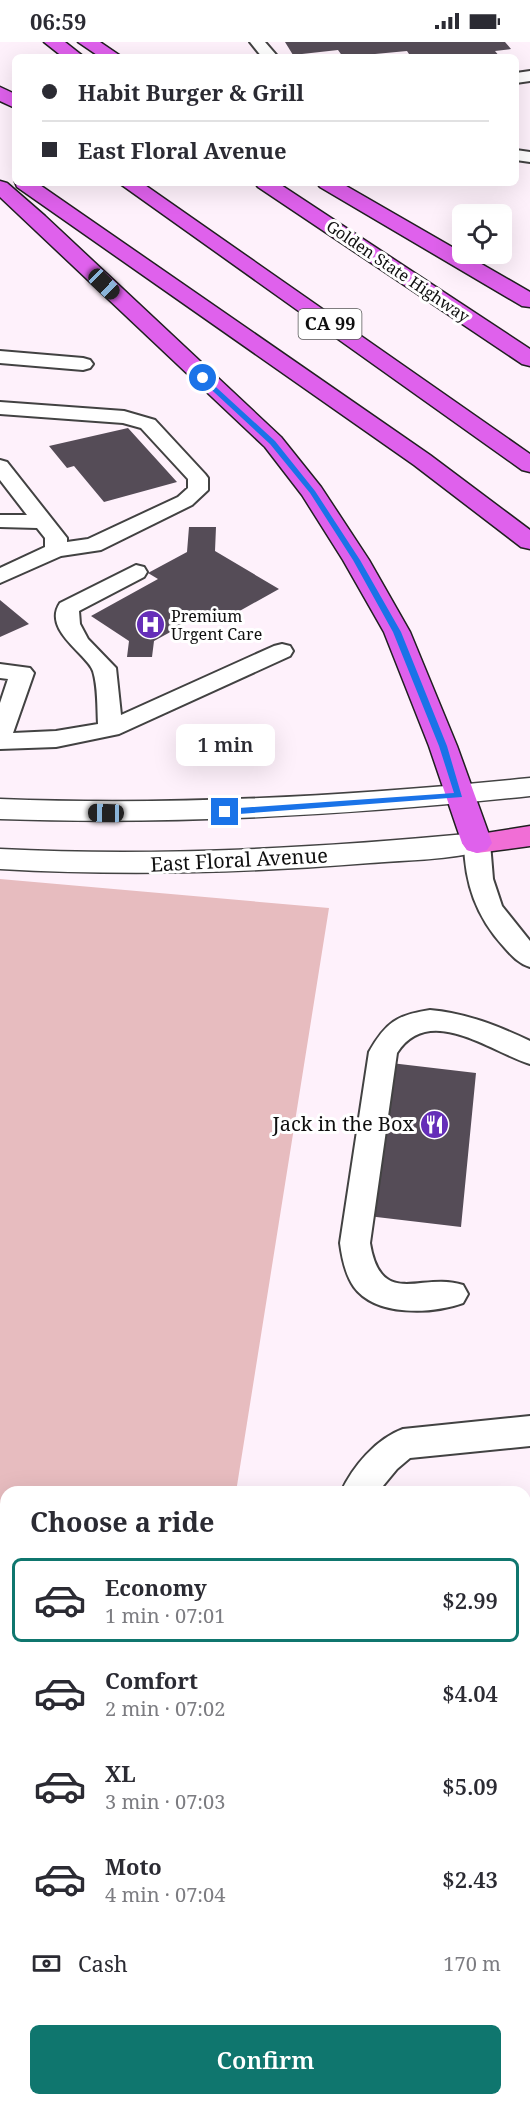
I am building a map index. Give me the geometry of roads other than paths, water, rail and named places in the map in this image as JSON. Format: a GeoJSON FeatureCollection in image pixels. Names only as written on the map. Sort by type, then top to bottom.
{"type":"FeatureCollection","features":[{"type":"Feature","properties":{"kind":"highway"},"geometry":{"type":"LineString","coordinates":[[52,42],[70,54]]}},
{"type":"Feature","properties":{"kind":"highway"},"geometry":{"type":"LineString","coordinates":[[87,42],[107,54]]}},
{"type":"Feature","properties":{"kind":"highway"},"geometry":{"type":"LineString","coordinates":[[28,186],[422,460],[530,542]]}},
{"type":"Feature","properties":{"kind":"highway","name":"CA 99"},"geometry":{"type":"LineString","coordinates":[[133,186],[530,465]]}},
{"type":"Feature","properties":{"kind":"highway","name":"Golden State Highway"},"geometry":{"type":"LineString","coordinates":[[270,186],[530,358]]}},
{"type":"Feature","properties":{"kind":"highway"},"geometry":{"type":"LineString","coordinates":[[332,186],[530,301]]}},
{"type":"Feature","properties":{"kind":"highway"},"geometry":{"type":"LineString","coordinates":[[0,187],[38,220],[273,442],[312,492],[356,560],[397,632],[443,746],[477,843]]}},
{"type":"Feature","properties":{"kind":"main road"},"geometry":{"type":"LineString","coordinates":[[477,843],[530,836]]}},
{"type":"Feature","properties":{"kind":"street"},"geometry":{"type":"LineString","coordinates":[[0,809],[112,813],[225,812],[530,788]]}},
{"type":"Feature","properties":{"kind":"street","name":"East Floral Avenue"},"geometry":{"type":"LineString","coordinates":[[0,859],[123,865],[192,864],[374,854],[477,843]]}},
{"type":"Feature","properties":{"kind":"lane"},"geometry":{"type":"LineString","coordinates":[[258,42],[268,54]]}},
{"type":"Feature","properties":{"kind":"lane"},"geometry":{"type":"LineString","coordinates":[[0,357],[83,364]]}},
{"type":"Feature","properties":{"kind":"lane"},"geometry":{"type":"LineString","coordinates":[[0,408],[133,418],[148,424],[198,478],[198,490],[185,501],[93,545],[56,550],[0,576]]}},
{"type":"Feature","properties":{"kind":"lane"},"geometry":{"type":"LineString","coordinates":[[0,466],[56,538],[56,550]]}},
{"type":"Feature","properties":{"kind":"lane"},"geometry":{"type":"LineString","coordinates":[[0,521],[45,522]]}},
{"type":"Feature","properties":{"kind":"lane"},"geometry":{"type":"LineString","coordinates":[[111,729],[104,668],[79,642],[69,624],[68,608],[136,572]]}},
{"type":"Feature","properties":{"kind":"lane"},"geometry":{"type":"LineString","coordinates":[[0,671],[22,673],[0,739],[56,740],[111,729],[282,651]]}},
{"type":"Feature","properties":{"kind":"lane"},"geometry":{"type":"LineString","coordinates":[[477,843],[477,874],[492,912],[512,939],[530,957]]}},
{"type":"Feature","properties":{"kind":"lane"},"geometry":{"type":"LineString","coordinates":[[452,1294],[413,1298],[394,1296],[370,1284],[362,1275],[356,1261],[355,1243],[383,1052],[387,1042],[405,1026],[434,1019],[466,1025],[530,1053]]}},
{"type":"Feature","properties":{"kind":"lane"},"geometry":{"type":"LineString","coordinates":[[363,1486],[385,1458],[403,1444],[530,1431]]}},
{"type":"Feature","properties":{"kind":"place","name":"Premium Urgent Care"},"geometry":{"type":"Point","coordinates":[150,625]}},
{"type":"Feature","properties":{"kind":"place","name":"Jack in the Box"},"geometry":{"type":"Point","coordinates":[435,1124]}}]}
